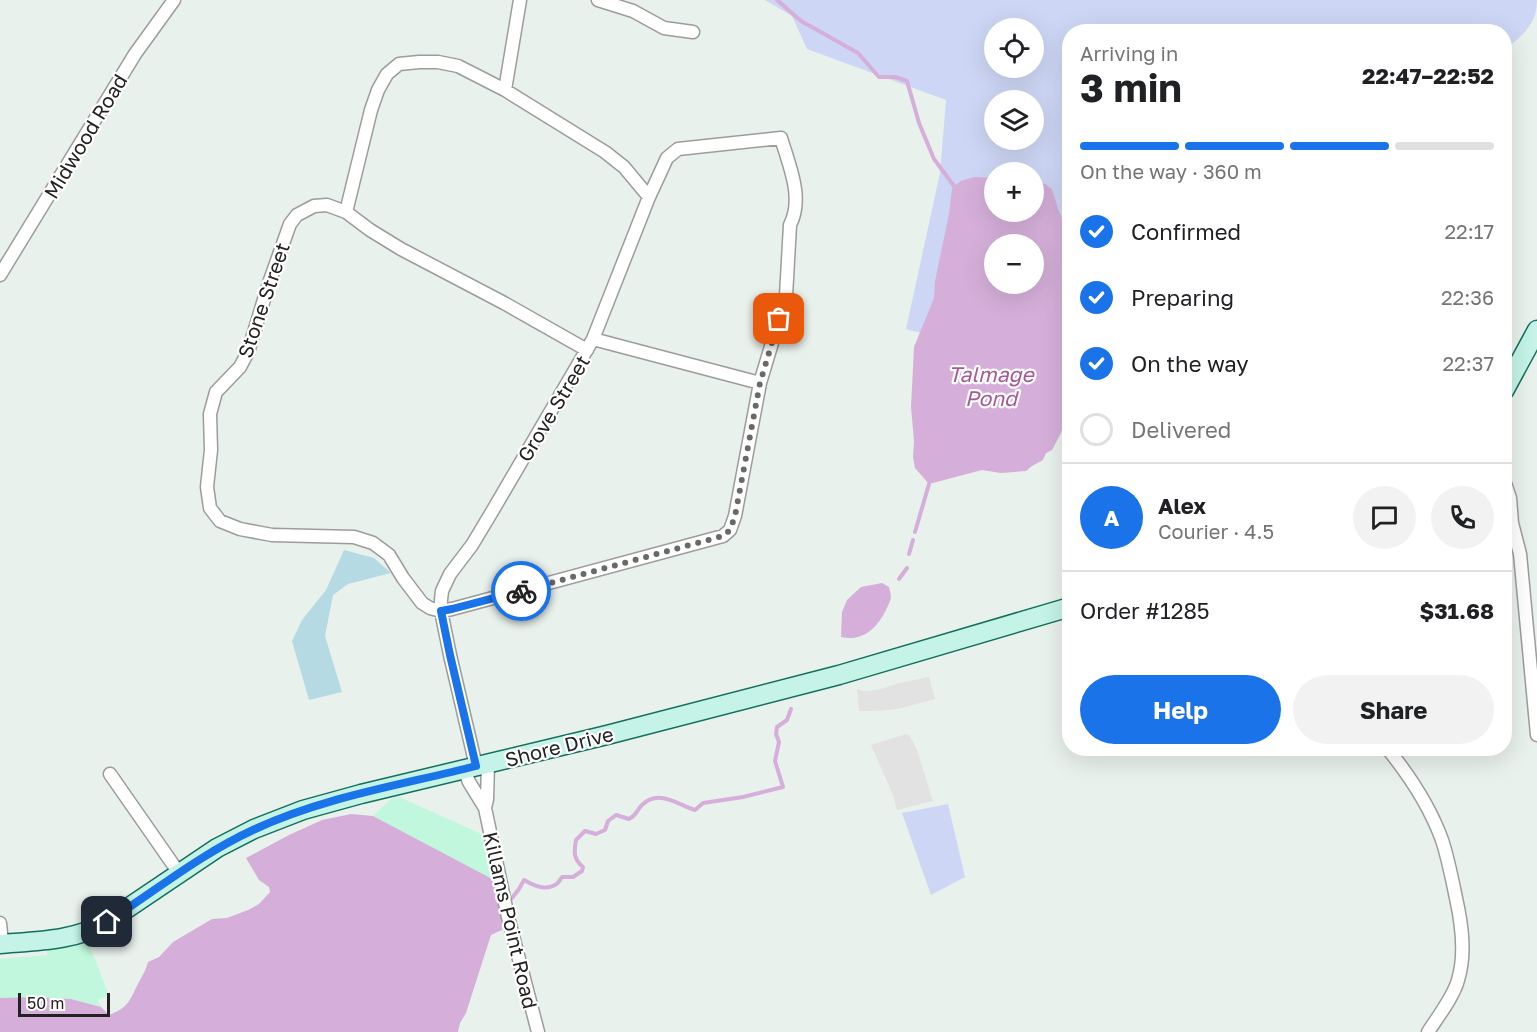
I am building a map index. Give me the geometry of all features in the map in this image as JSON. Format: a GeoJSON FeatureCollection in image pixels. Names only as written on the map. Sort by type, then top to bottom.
{"type":"FeatureCollection","features":[{"type":"Feature","properties":{"kind":"main road"},"geometry":{"type":"LineString","coordinates":[[1512,376],[1537,330]]}},
{"type":"Feature","properties":{"kind":"main road","name":"Shore Drive"},"geometry":{"type":"LineString","coordinates":[[1,944],[67,937],[91,931],[217,848],[284,816],[836,676],[1062,609]]}},
{"type":"Feature","properties":{"kind":"street","name":"Midwood Road"},"geometry":{"type":"LineString","coordinates":[[0,275],[135,54],[174,0]]}},
{"type":"Feature","properties":{"kind":"street"},"geometry":{"type":"LineString","coordinates":[[505,90],[520,0]]}},
{"type":"Feature","properties":{"kind":"street"},"geometry":{"type":"LineString","coordinates":[[597,0],[633,11],[664,28],[693,32]]}},
{"type":"Feature","properties":{"kind":"street"},"geometry":{"type":"LineString","coordinates":[[346,212],[378,90],[387,74],[399,64],[419,62],[438,62],[458,66],[505,90],[605,152],[624,167],[648,197]]}},
{"type":"Feature","properties":{"kind":"street","name":"Grove Street"},"geometry":{"type":"LineString","coordinates":[[476,766],[441,611],[442,591],[450,574],[472,545],[590,345],[648,197],[667,158],[678,149],[781,138],[792,178],[796,214],[790,225],[786,297],[760,383]]}},
{"type":"Feature","properties":{"kind":"street","name":"Stone Street"},"geometry":{"type":"LineString","coordinates":[[441,611],[422,603],[389,555],[373,543],[354,537],[272,535],[240,529],[220,521],[210,508],[207,487],[211,450],[210,414],[216,392],[240,368],[248,352],[290,224],[297,215],[314,206],[327,205],[346,212],[401,249],[590,345],[760,383]]}},
{"type":"Feature","properties":{"kind":"street"},"geometry":{"type":"LineString","coordinates":[[441,611],[723,536],[730,530],[735,516],[760,383]]}},
{"type":"Feature","properties":{"kind":"street"},"geometry":{"type":"LineString","coordinates":[[1512,522],[1521,554],[1532,613],[1537,735]]}},
{"type":"Feature","properties":{"kind":"street"},"geometry":{"type":"LineString","coordinates":[[1394,756],[1423,799],[1442,841],[1461,924],[1463,944],[1458,982],[1428,1032]]}},
{"type":"Feature","properties":{"kind":"street","name":"Killams Point Road"},"geometry":{"type":"LineString","coordinates":[[485,808],[469,782],[476,766],[489,777],[485,808],[508,917],[538,1032]]}},
{"type":"Feature","properties":{"kind":"street"},"geometry":{"type":"LineString","coordinates":[[110,774],[179,873]]}},
{"type":"Feature","properties":{"kind":"street"},"geometry":{"type":"LineString","coordinates":[[0,923],[1,944]]}},
{"type":"Feature","properties":{"kind":"shaded area"},"geometry":{"type":"Polygon","coordinates":[[[765,0],[1537,0],[1531,23],[1512,44],[1512,24],[1062,24],[1062,370],[906,329],[940,173],[946,100],[807,49],[792,16],[765,0]]]}},
{"type":"Feature","properties":{"kind":"shaded area"},"geometry":{"type":"Polygon","coordinates":[[[344,550],[374,558],[391,573],[348,584],[333,595],[325,636],[342,692],[309,700],[292,641],[302,620],[326,590],[344,550]]]}},
{"type":"Feature","properties":{"kind":"shaded area"},"geometry":{"type":"Polygon","coordinates":[[[929,677],[935,699],[898,709],[859,711],[857,689],[877,690],[929,677]]]}},
{"type":"Feature","properties":{"kind":"shaded area"},"geometry":{"type":"Polygon","coordinates":[[[906,734],[910,736],[917,750],[933,801],[897,810],[893,795],[871,745],[906,734]]]}},
{"type":"Feature","properties":{"kind":"shaded area"},"geometry":{"type":"Polygon","coordinates":[[[948,804],[965,877],[931,895],[902,813],[948,804]]]}},
{"type":"Feature","properties":{"kind":"sand"},"geometry":{"type":"Polygon","coordinates":[[[399,797],[486,836],[495,881],[373,816],[391,799],[399,797]]]}},
{"type":"Feature","properties":{"kind":"sand"},"geometry":{"type":"Polygon","coordinates":[[[88,942],[109,995],[98,1000],[101,1007],[71,999],[0,998],[0,959],[47,955],[47,948],[70,947],[88,942]]]}},
{"type":"Feature","properties":{"kind":"water","name":"Talmage Pond"},"geometry":{"type":"Polygon","coordinates":[[[974,177],[984,178],[984,222],[1044,222],[1044,184],[1052,189],[1062,218],[1062,430],[1052,450],[1046,453],[1043,460],[1026,471],[1001,473],[982,470],[929,484],[915,468],[913,457],[911,407],[914,347],[934,298],[952,189],[961,181],[974,177]]]}},
{"type":"Feature","properties":{"kind":"water"},"geometry":{"type":"Polygon","coordinates":[[[882,583],[889,587],[891,598],[878,623],[863,635],[841,637],[842,612],[847,600],[861,587],[882,583]]]}},
{"type":"Feature","properties":{"kind":"water"},"geometry":{"type":"Polygon","coordinates":[[[351,814],[373,816],[496,881],[506,928],[491,935],[458,1032],[0,1032],[0,998],[71,999],[101,1007],[109,1015],[121,1009],[130,999],[148,962],[159,957],[173,942],[212,919],[227,918],[248,910],[259,904],[270,892],[269,887],[259,880],[246,858],[322,820],[351,814]]]}},
{"type":"Feature","properties":{"kind":"waterway"},"geometry":{"type":"LineString","coordinates":[[777,0],[801,21],[858,53],[879,77],[895,77],[907,81],[919,123],[934,159],[954,186]]}},
{"type":"Feature","properties":{"kind":"waterway"},"geometry":{"type":"LineString","coordinates":[[915,532],[929,484]]}},
{"type":"Feature","properties":{"kind":"waterway"},"geometry":{"type":"LineString","coordinates":[[909,554],[913,540]]}},
{"type":"Feature","properties":{"kind":"waterway"},"geometry":{"type":"LineString","coordinates":[[899,579],[907,568]]}},
{"type":"Feature","properties":{"kind":"waterway"},"geometry":{"type":"LineString","coordinates":[[512,898],[524,880],[535,885],[551,887],[562,877],[573,877],[582,871],[583,867],[575,855],[576,840],[585,831],[596,834],[605,830],[608,821],[616,815],[629,819],[648,800],[668,799],[695,810],[703,803],[743,797],[783,787],[775,761],[779,742],[776,734],[777,727],[787,720],[791,709]]}},
{"type":"Feature","properties":{"kind":"way so far"},"geometry":{"type":"LineString","coordinates":[[521,591],[723,536],[730,530],[735,516],[760,383],[779,319]]}},
{"type":"Feature","properties":{"kind":"route"},"geometry":{"type":"LineString","coordinates":[[107,922],[217,848],[284,816],[476,766],[441,611],[521,591]]}}]}
